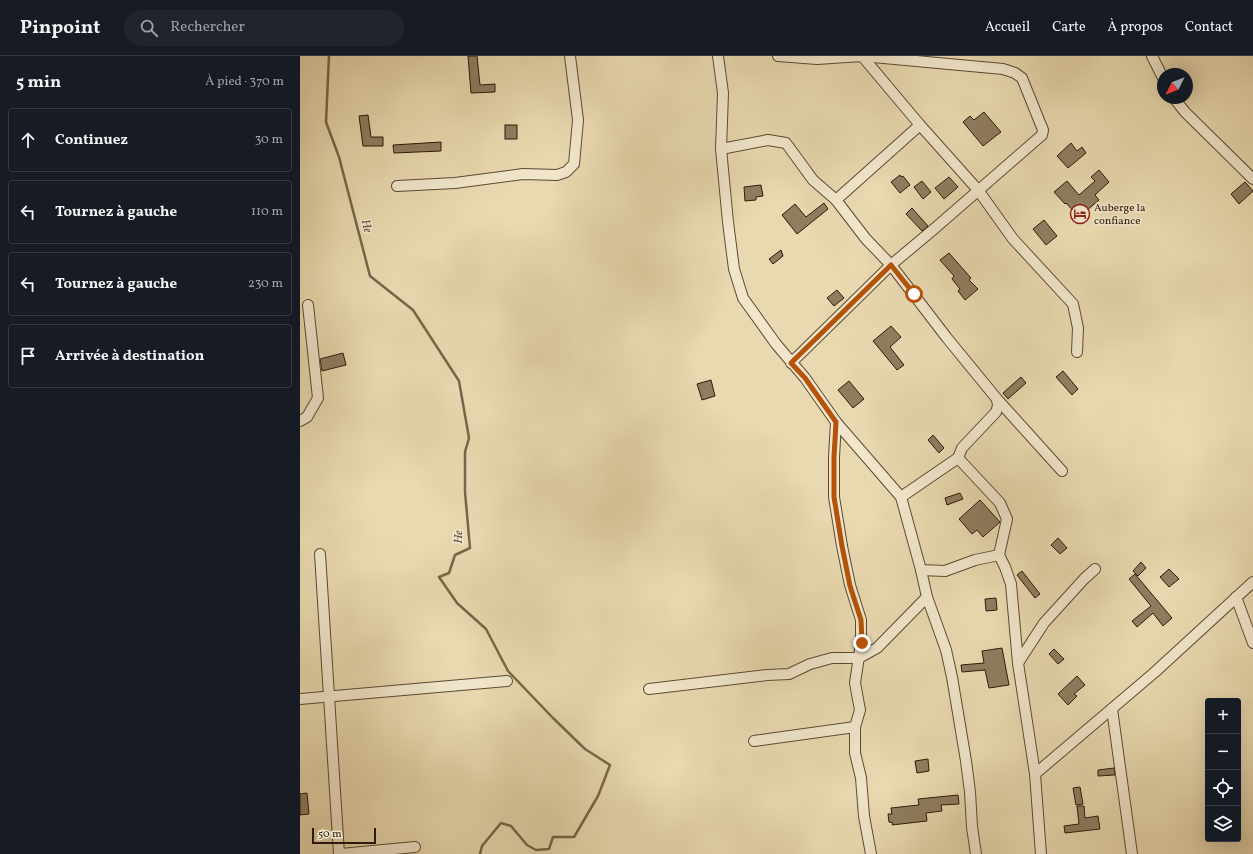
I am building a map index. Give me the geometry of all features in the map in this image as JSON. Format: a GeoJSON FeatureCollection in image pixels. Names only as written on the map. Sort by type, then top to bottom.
{"type":"FeatureCollection","features":[{"type":"Feature","properties":{"kind":"street"},"geometry":{"type":"LineString","coordinates":[[397,186],[455,183],[522,174],[557,175],[566,172],[574,164],[578,120],[570,56]]}},
{"type":"Feature","properties":{"kind":"street"},"geometry":{"type":"LineString","coordinates":[[718,56],[723,93],[721,149],[734,269],[743,298],[791,363],[805,378],[836,422],[901,497],[922,570],[928,597],[946,650],[952,676],[966,761],[976,854]]}},
{"type":"Feature","properties":{"kind":"street"},"geometry":{"type":"LineString","coordinates":[[778,56],[817,59],[862,56],[1003,69],[1015,73],[1022,78],[1043,130],[1042,135],[891,265],[791,363]]}},
{"type":"Feature","properties":{"kind":"street"},"geometry":{"type":"LineString","coordinates":[[862,56],[920,125],[978,190],[1013,239],[1073,304],[1078,328],[1077,352]]}},
{"type":"Feature","properties":{"kind":"street"},"geometry":{"type":"LineString","coordinates":[[1152,56],[1158,68]]}},
{"type":"Feature","properties":{"kind":"street"},"geometry":{"type":"LineString","coordinates":[[1179,104],[1253,179]]}},
{"type":"Feature","properties":{"kind":"street"},"geometry":{"type":"LineString","coordinates":[[836,200],[920,125]]}},
{"type":"Feature","properties":{"kind":"street"},"geometry":{"type":"LineString","coordinates":[[721,149],[768,140],[786,143],[813,180],[836,200],[866,239],[891,265],[947,338],[997,399],[1062,471]]}},
{"type":"Feature","properties":{"kind":"street"},"geometry":{"type":"LineString","coordinates":[[300,421],[307,417],[318,398],[308,305]]}},
{"type":"Feature","properties":{"kind":"street"},"geometry":{"type":"LineString","coordinates":[[901,497],[958,458],[962,448],[996,412],[998,406],[997,399]]}},
{"type":"Feature","properties":{"kind":"street"},"geometry":{"type":"LineString","coordinates":[[836,422],[834,497],[848,578],[861,620],[862,643],[855,683],[860,710],[855,726],[855,753],[861,778],[864,816],[871,854]]}},
{"type":"Feature","properties":{"kind":"street"},"geometry":{"type":"LineString","coordinates":[[958,458],[1000,503],[1007,519],[1000,555],[1006,567],[1011,584],[1018,663],[1035,774],[1041,854]]}},
{"type":"Feature","properties":{"kind":"street"},"geometry":{"type":"LineString","coordinates":[[320,554],[340,854],[414,847]]}},
{"type":"Feature","properties":{"kind":"street"},"geometry":{"type":"LineString","coordinates":[[922,570],[945,571],[975,560],[1000,555]]}},
{"type":"Feature","properties":{"kind":"street"},"geometry":{"type":"LineString","coordinates":[[1018,663],[1044,623],[1095,569]]}},
{"type":"Feature","properties":{"kind":"street"},"geometry":{"type":"LineString","coordinates":[[1035,774],[1112,709],[1253,582]]}},
{"type":"Feature","properties":{"kind":"street"},"geometry":{"type":"LineString","coordinates":[[1236,596],[1253,643]]}},
{"type":"Feature","properties":{"kind":"street"},"geometry":{"type":"LineString","coordinates":[[649,689],[767,675],[789,674],[810,664],[832,658],[859,658],[877,648],[928,597]]}},
{"type":"Feature","properties":{"kind":"street"},"geometry":{"type":"LineString","coordinates":[[300,699],[507,682]]}},
{"type":"Feature","properties":{"kind":"street"},"geometry":{"type":"LineString","coordinates":[[1112,709],[1132,854]]}},
{"type":"Feature","properties":{"kind":"street"},"geometry":{"type":"LineString","coordinates":[[754,741],[855,726]]}},
{"type":"Feature","properties":{"kind":"building"},"geometry":{"type":"Polygon","coordinates":[[[468,56],[477,56],[480,85],[495,84],[495,92],[471,93],[468,56]]]}},
{"type":"Feature","properties":{"kind":"building"},"geometry":{"type":"Polygon","coordinates":[[[984,112],[1001,132],[983,146],[963,122],[970,116],[974,120],[984,112]]]}},
{"type":"Feature","properties":{"kind":"building"},"geometry":{"type":"Polygon","coordinates":[[[368,115],[371,137],[383,137],[383,146],[363,146],[359,116],[368,115]]]}},
{"type":"Feature","properties":{"kind":"building"},"geometry":{"type":"Polygon","coordinates":[[[505,125],[517,125],[517,139],[505,139],[505,125]]]}},
{"type":"Feature","properties":{"kind":"building"},"geometry":{"type":"Polygon","coordinates":[[[441,142],[441,151],[394,153],[393,145],[441,142]]]}},
{"type":"Feature","properties":{"kind":"building"},"geometry":{"type":"Polygon","coordinates":[[[1071,143],[1077,151],[1082,147],[1086,153],[1068,168],[1057,156],[1071,143]]]}},
{"type":"Feature","properties":{"kind":"building"},"geometry":{"type":"Polygon","coordinates":[[[1099,170],[1109,182],[1095,195],[1099,200],[1079,217],[1054,192],[1067,181],[1079,195],[1095,181],[1091,177],[1099,170]]]}},
{"type":"Feature","properties":{"kind":"building"},"geometry":{"type":"Polygon","coordinates":[[[900,175],[901,177],[903,176],[910,185],[900,193],[891,182],[900,175]]]}},
{"type":"Feature","properties":{"kind":"building"},"geometry":{"type":"Polygon","coordinates":[[[949,177],[958,187],[944,199],[935,188],[949,177]]]}},
{"type":"Feature","properties":{"kind":"building"},"geometry":{"type":"Polygon","coordinates":[[[922,181],[931,192],[923,199],[914,187],[922,181]]]}},
{"type":"Feature","properties":{"kind":"building"},"geometry":{"type":"Polygon","coordinates":[[[1245,182],[1253,191],[1239,204],[1231,194],[1245,182]]]}},
{"type":"Feature","properties":{"kind":"building"},"geometry":{"type":"Polygon","coordinates":[[[761,185],[763,196],[756,197],[756,200],[745,201],[744,187],[761,185]]]}},
{"type":"Feature","properties":{"kind":"building"},"geometry":{"type":"Polygon","coordinates":[[[824,203],[828,209],[797,234],[782,215],[795,204],[806,217],[824,203]]]}},
{"type":"Feature","properties":{"kind":"building"},"geometry":{"type":"Polygon","coordinates":[[[912,208],[928,226],[922,231],[906,214],[912,208]]]}},
{"type":"Feature","properties":{"kind":"building"},"geometry":{"type":"Polygon","coordinates":[[[1044,220],[1057,236],[1046,245],[1033,229],[1044,220]]]}},
{"type":"Feature","properties":{"kind":"building"},"geometry":{"type":"Polygon","coordinates":[[[781,250],[783,256],[773,264],[769,259],[781,250]]]}},
{"type":"Feature","properties":{"kind":"building"},"geometry":{"type":"Polygon","coordinates":[[[949,253],[971,278],[969,280],[978,289],[965,300],[958,291],[960,289],[952,279],[954,276],[940,260],[949,253]]]}},
{"type":"Feature","properties":{"kind":"building"},"geometry":{"type":"Polygon","coordinates":[[[837,290],[844,298],[834,306],[827,298],[837,290]]]}},
{"type":"Feature","properties":{"kind":"building"},"geometry":{"type":"Polygon","coordinates":[[[891,326],[901,337],[890,347],[904,365],[897,370],[873,341],[891,326]]]}},
{"type":"Feature","properties":{"kind":"building"},"geometry":{"type":"Polygon","coordinates":[[[343,353],[346,365],[322,371],[320,359],[343,353]]]}},
{"type":"Feature","properties":{"kind":"building"},"geometry":{"type":"Polygon","coordinates":[[[1063,371],[1078,389],[1072,395],[1056,377],[1063,371]]]}},
{"type":"Feature","properties":{"kind":"building"},"geometry":{"type":"Polygon","coordinates":[[[1021,377],[1026,383],[1008,399],[1003,393],[1021,377]]]}},
{"type":"Feature","properties":{"kind":"building"},"geometry":{"type":"Polygon","coordinates":[[[711,380],[715,396],[702,400],[697,384],[711,380]]]}},
{"type":"Feature","properties":{"kind":"building"},"geometry":{"type":"Polygon","coordinates":[[[849,381],[864,399],[853,408],[838,390],[849,381]]]}},
{"type":"Feature","properties":{"kind":"building"},"geometry":{"type":"Polygon","coordinates":[[[933,435],[944,448],[939,453],[928,440],[933,435]]]}},
{"type":"Feature","properties":{"kind":"building"},"geometry":{"type":"Polygon","coordinates":[[[960,493],[963,499],[947,505],[945,498],[960,493]]]}},
{"type":"Feature","properties":{"kind":"building"},"geometry":{"type":"Polygon","coordinates":[[[980,500],[1000,522],[983,537],[977,530],[972,534],[959,519],[980,500]]]}},
{"type":"Feature","properties":{"kind":"building"},"geometry":{"type":"Polygon","coordinates":[[[1058,538],[1067,548],[1060,554],[1051,545],[1058,538]]]}},
{"type":"Feature","properties":{"kind":"building"},"geometry":{"type":"Polygon","coordinates":[[[1141,562],[1146,568],[1138,576],[1133,571],[1141,562]]]}},
{"type":"Feature","properties":{"kind":"building"},"geometry":{"type":"Polygon","coordinates":[[[1169,569],[1179,579],[1169,587],[1160,577],[1169,569]]]}},
{"type":"Feature","properties":{"kind":"building"},"geometry":{"type":"Polygon","coordinates":[[[1022,571],[1040,594],[1035,598],[1017,575],[1022,571]]]}},
{"type":"Feature","properties":{"kind":"building"},"geometry":{"type":"Polygon","coordinates":[[[1135,574],[1172,618],[1163,626],[1153,613],[1137,627],[1132,621],[1151,606],[1129,579],[1135,574]]]}},
{"type":"Feature","properties":{"kind":"building"},"geometry":{"type":"Polygon","coordinates":[[[996,598],[997,610],[986,611],[985,599],[996,598]]]}},
{"type":"Feature","properties":{"kind":"building"},"geometry":{"type":"Polygon","coordinates":[[[1002,648],[1009,685],[989,688],[985,670],[962,672],[961,665],[984,663],[982,651],[1002,648]]]}},
{"type":"Feature","properties":{"kind":"building"},"geometry":{"type":"Polygon","coordinates":[[[1054,649],[1064,659],[1058,664],[1049,654],[1054,649]]]}},
{"type":"Feature","properties":{"kind":"building"},"geometry":{"type":"Polygon","coordinates":[[[1077,676],[1085,685],[1074,694],[1077,696],[1068,705],[1058,694],[1077,676]]]}},
{"type":"Feature","properties":{"kind":"building"},"geometry":{"type":"Polygon","coordinates":[[[928,759],[929,771],[917,773],[915,761],[928,759]]]}},
{"type":"Feature","properties":{"kind":"building"},"geometry":{"type":"Polygon","coordinates":[[[1114,768],[1115,775],[1098,776],[1098,770],[1114,768]]]}},
{"type":"Feature","properties":{"kind":"building"},"geometry":{"type":"Polygon","coordinates":[[[1080,787],[1083,804],[1076,805],[1073,788],[1080,787]]]}},
{"type":"Feature","properties":{"kind":"building"},"geometry":{"type":"Polygon","coordinates":[[[307,793],[309,814],[300,815],[300,794],[307,793]]]}},
{"type":"Feature","properties":{"kind":"building"},"geometry":{"type":"Polygon","coordinates":[[[958,795],[959,804],[941,805],[942,811],[926,813],[927,821],[892,825],[893,823],[889,822],[888,814],[892,814],[891,808],[919,805],[918,799],[958,795]]]}},
{"type":"Feature","properties":{"kind":"building"},"geometry":{"type":"Polygon","coordinates":[[[1077,806],[1084,806],[1085,818],[1098,816],[1100,829],[1065,833],[1064,826],[1079,824],[1077,806]]]}},
{"type":"Feature","properties":{"kind":"waterway","name":"He"},"geometry":{"type":"LineString","coordinates":[[329,56],[326,122],[339,157],[370,276],[413,310],[459,381],[469,438],[465,452],[465,492],[470,548],[455,555],[449,573],[439,577],[457,603],[486,629],[508,671],[585,749],[610,765],[598,796],[574,837],[553,837],[549,849],[536,850],[527,845],[511,826],[501,823],[482,846],[480,854]]}},
{"type":"Feature","properties":{"kind":"place","name":"Auberge la confiance"},"geometry":{"type":"Point","coordinates":[1080,214]}},
{"type":"Feature","properties":{"kind":"route"},"geometry":{"type":"LineString","coordinates":[[862,643],[861,620],[850,586],[834,497],[836,422],[805,378],[791,363],[891,265],[914,294]]}}]}
